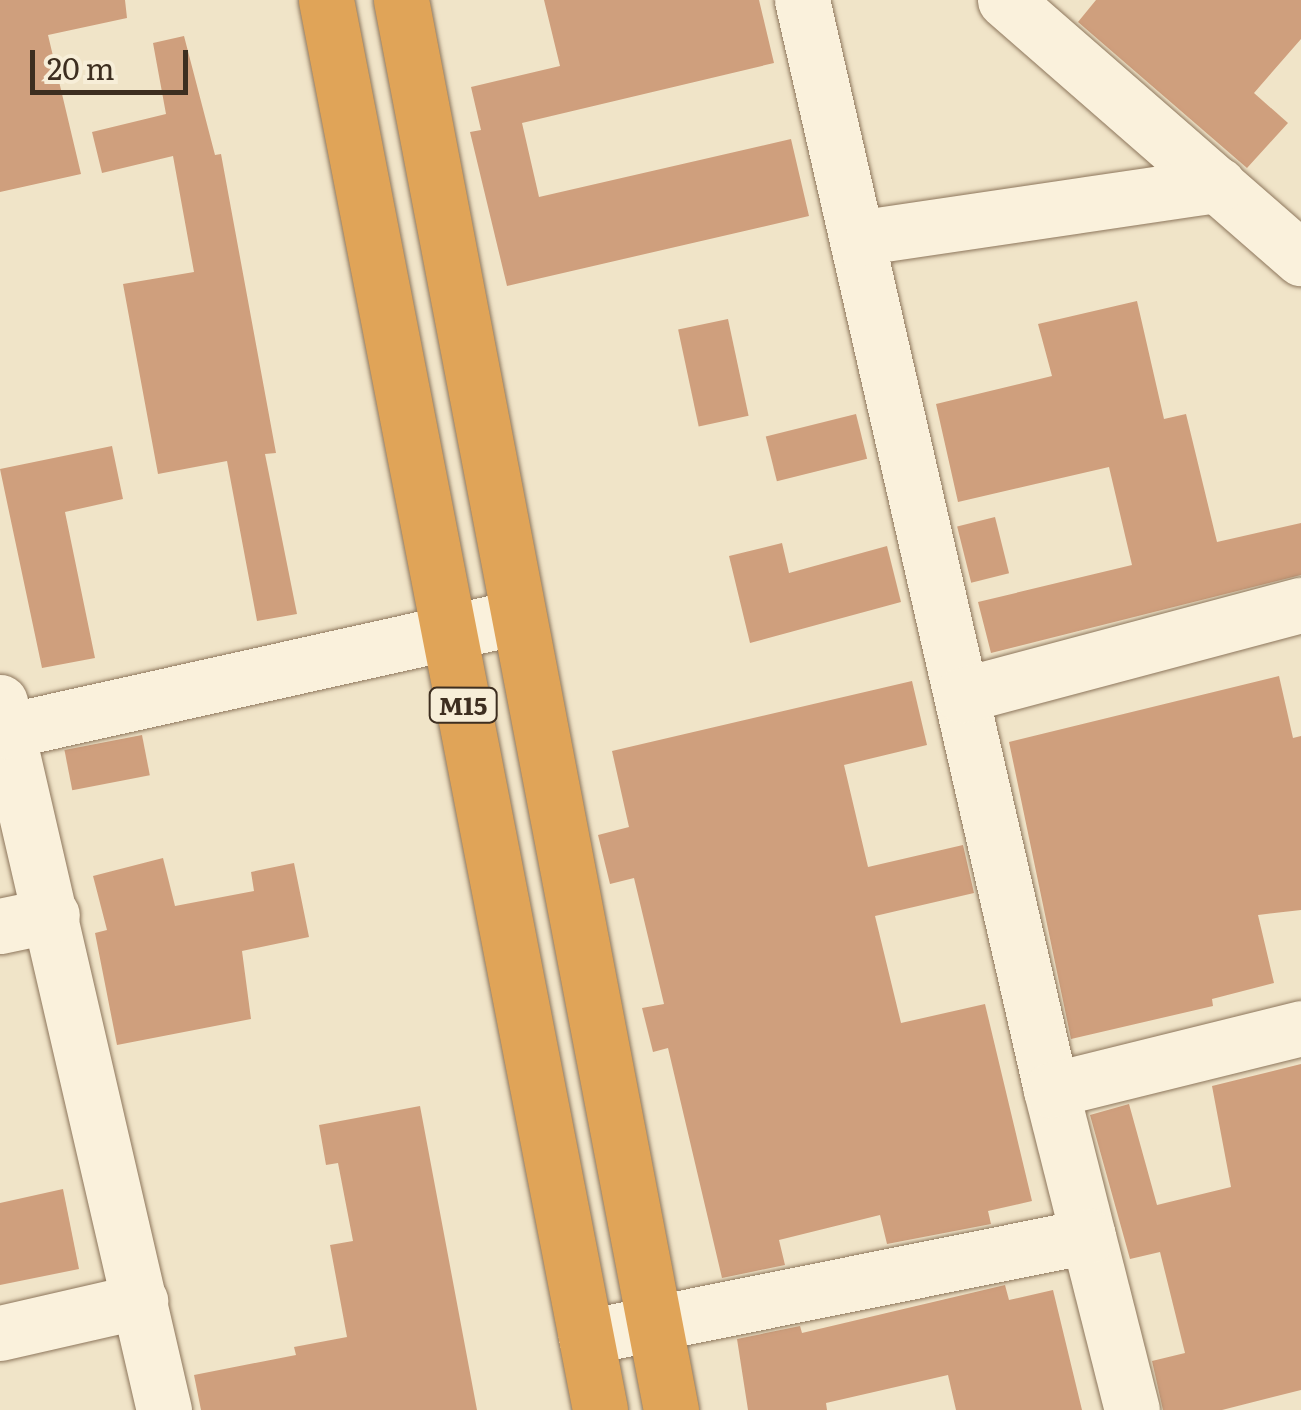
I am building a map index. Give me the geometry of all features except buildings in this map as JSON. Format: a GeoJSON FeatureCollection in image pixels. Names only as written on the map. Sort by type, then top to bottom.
{"type":"FeatureCollection","features":[{"type":"Feature","properties":{"kind":"highway","name":"M15"},"geometry":{"type":"LineString","coordinates":[[326,0],[600,1410]]}},
{"type":"Feature","properties":{"kind":"highway","name":"M15"},"geometry":{"type":"LineString","coordinates":[[401,0],[670,1410]]}},
{"type":"Feature","properties":{"kind":"street"},"geometry":{"type":"LineString","coordinates":[[802,0],[1050,1090],[1132,1410]]}},
{"type":"Feature","properties":{"kind":"street"},"geometry":{"type":"LineString","coordinates":[[1005,0],[1301,258]]}},
{"type":"Feature","properties":{"kind":"street"},"geometry":{"type":"LineString","coordinates":[[857,238],[1218,185]]}},
{"type":"Feature","properties":{"kind":"street"},"geometry":{"type":"LineString","coordinates":[[962,695],[1301,605]]}},
{"type":"Feature","properties":{"kind":"street"},"geometry":{"type":"LineString","coordinates":[[164,1410],[3,716],[518,617]]}},
{"type":"Feature","properties":{"kind":"street"},"geometry":{"type":"LineString","coordinates":[[0,926],[52,915]]}},
{"type":"Feature","properties":{"kind":"street"},"geometry":{"type":"LineString","coordinates":[[1050,1090],[1301,1028]]}},
{"type":"Feature","properties":{"kind":"street"},"geometry":{"type":"LineString","coordinates":[[586,1337],[1088,1236]]}},
{"type":"Feature","properties":{"kind":"street"},"geometry":{"type":"LineString","coordinates":[[0,1334],[140,1302]]}}]}
